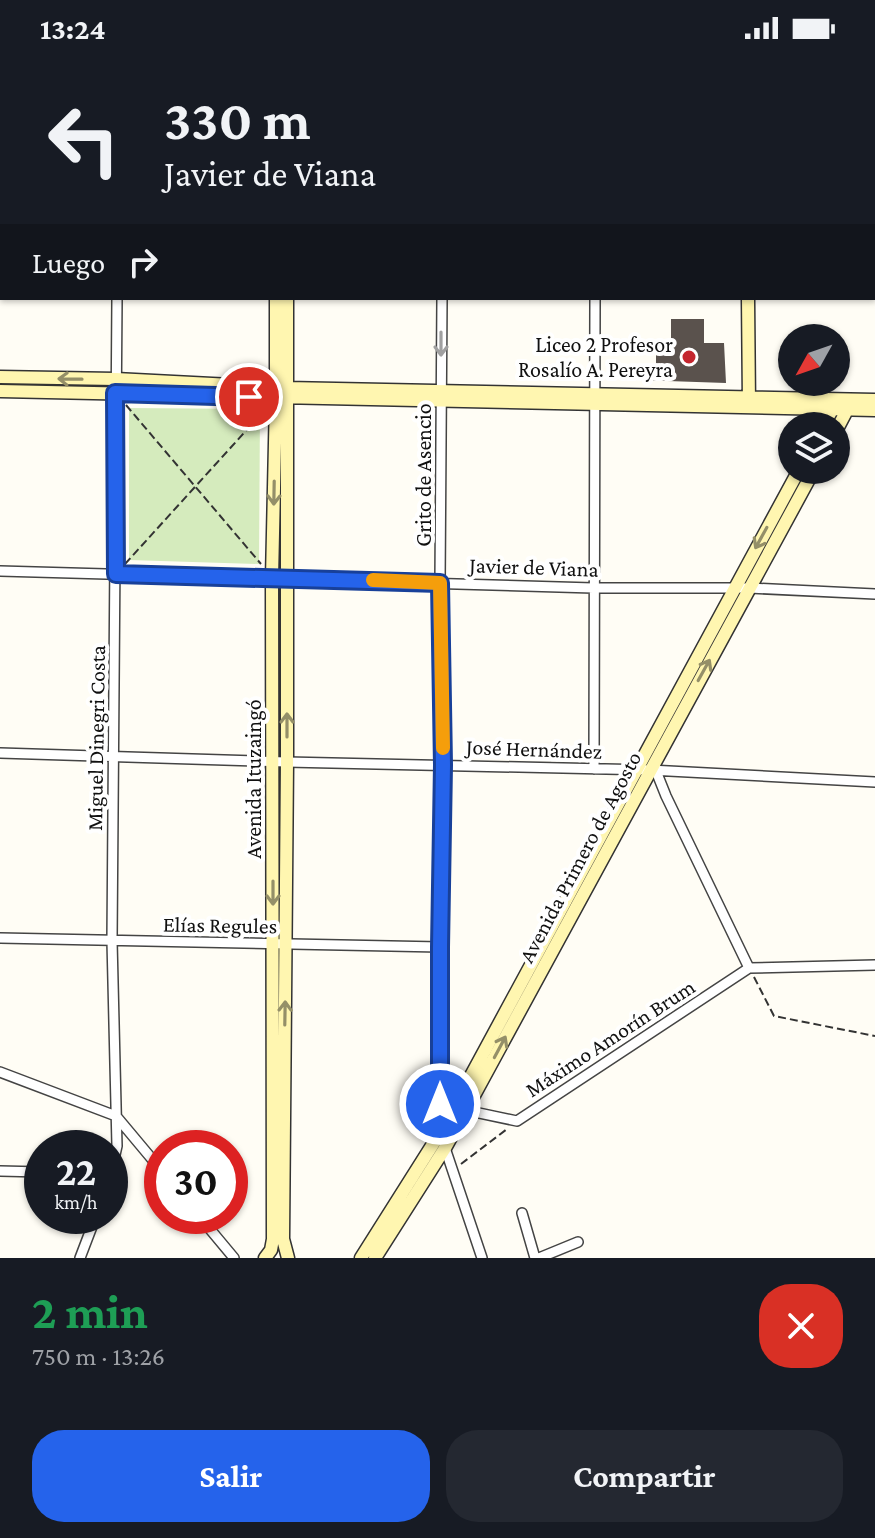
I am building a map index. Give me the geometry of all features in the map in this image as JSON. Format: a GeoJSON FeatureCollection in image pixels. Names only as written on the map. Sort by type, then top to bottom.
{"type":"FeatureCollection","features":[{"type":"Feature","properties":{"kind":"street","name":"Miguel Dinegri Costa"},"geometry":{"type":"LineString","coordinates":[[116,1130],[112,941],[117,300]]}},
{"type":"Feature","properties":{"kind":"street","name":"Avenida Ituzaingó"},"geometry":{"type":"LineString","coordinates":[[276,300],[282,393]]}},
{"type":"Feature","properties":{"kind":"street","name":"Avenida Ituzaingó"},"geometry":{"type":"LineString","coordinates":[[265,1258],[271,1250],[273,1239],[279,945],[279,578],[287,300]]}},
{"type":"Feature","properties":{"kind":"street","name":"Grito de Asencio"},"geometry":{"type":"LineString","coordinates":[[442,300],[440,1133],[482,1258]]}},
{"type":"Feature","properties":{"kind":"street"},"geometry":{"type":"LineString","coordinates":[[594,769],[595,300]]}},
{"type":"Feature","properties":{"kind":"street"},"geometry":{"type":"LineString","coordinates":[[748,300],[749,403]]}},
{"type":"Feature","properties":{"kind":"street"},"geometry":{"type":"LineString","coordinates":[[0,377],[116,386],[282,393],[832,405],[875,400]]}},
{"type":"Feature","properties":{"kind":"street"},"geometry":{"type":"LineString","coordinates":[[0,391],[116,386]]}},
{"type":"Feature","properties":{"kind":"street"},"geometry":{"type":"LineString","coordinates":[[829,412],[832,405]]}},
{"type":"Feature","properties":{"kind":"street"},"geometry":{"type":"LineString","coordinates":[[848,405],[875,410]]}},
{"type":"Feature","properties":{"kind":"street"},"geometry":{"type":"LineString","coordinates":[[845,412],[848,405]]}},
{"type":"Feature","properties":{"kind":"street","name":"Avenida Primero de Agosto"},"geometry":{"type":"LineString","coordinates":[[648,770],[734,588],[791,484]]}},
{"type":"Feature","properties":{"kind":"street","name":"Avenida Primero de Agosto"},"geometry":{"type":"LineString","coordinates":[[375,1258],[445,1148],[460,1109],[806,484]]}},
{"type":"Feature","properties":{"kind":"street","name":"Javier de Viana"},"geometry":{"type":"LineString","coordinates":[[0,571],[593,588],[749,588],[875,594]]}},
{"type":"Feature","properties":{"kind":"street","name":"José Hernández"},"geometry":{"type":"LineString","coordinates":[[0,753],[648,770],[875,782]]}},
{"type":"Feature","properties":{"kind":"street"},"geometry":{"type":"LineString","coordinates":[[648,770],[666,796],[749,968],[875,963]]}},
{"type":"Feature","properties":{"kind":"street","name":"Elías Regules"},"geometry":{"type":"LineString","coordinates":[[0,938],[440,947]]}},
{"type":"Feature","properties":{"kind":"street","name":"Avenida Ituzaingó"},"geometry":{"type":"LineString","coordinates":[[279,945],[283,1239],[288,1258]]}},
{"type":"Feature","properties":{"kind":"street","name":"Máximo Amorín Brum"},"geometry":{"type":"LineString","coordinates":[[440,1104],[517,1121],[749,968]]}},
{"type":"Feature","properties":{"kind":"street"},"geometry":{"type":"LineString","coordinates":[[0,1072],[116,1116],[144,1149]]}},
{"type":"Feature","properties":{"kind":"street","name":"Avenida Primero de Agosto"},"geometry":{"type":"LineString","coordinates":[[361,1258],[440,1133],[460,1109]]}},
{"type":"Feature","properties":{"kind":"street"},"geometry":{"type":"LineString","coordinates":[[0,1171],[24,1172]]}},
{"type":"Feature","properties":{"kind":"street"},"geometry":{"type":"LineString","coordinates":[[522,1213],[537,1258],[578,1242]]}},
{"type":"Feature","properties":{"kind":"street"},"geometry":{"type":"LineString","coordinates":[[80,1258],[89,1234]]}},
{"type":"Feature","properties":{"kind":"street"},"geometry":{"type":"LineString","coordinates":[[214,1234],[234,1258]]}},
{"type":"Feature","properties":{"kind":"path"},"geometry":{"type":"LineString","coordinates":[[116,386],[195,487],[279,578]]}},
{"type":"Feature","properties":{"kind":"path"},"geometry":{"type":"LineString","coordinates":[[116,574],[282,393]]}},
{"type":"Feature","properties":{"kind":"path"},"geometry":{"type":"LineString","coordinates":[[749,968],[774,1016],[875,1036]]}},
{"type":"Feature","properties":{"kind":"path"},"geometry":{"type":"LineString","coordinates":[[451,1171],[517,1121]]}},
{"type":"Feature","properties":{"kind":"green space"},"geometry":{"type":"Polygon","coordinates":[[[129,408],[260,409],[259,564],[129,560],[129,408]]]}},
{"type":"Feature","properties":{"kind":"building"},"geometry":{"type":"Polygon","coordinates":[[[671,319],[704,319],[704,343],[724,343],[726,383],[638,380],[638,370],[656,370],[656,345],[671,345],[671,319]]]}},
{"type":"Feature","properties":{"kind":"slow traffic"},"geometry":{"type":"LineString","coordinates":[[373,580],[440,583],[443,748]]}},
{"type":"Feature","properties":{"kind":"place","name":"Liceo 2 Profesor Rosalío A. Pereyra"},"geometry":{"type":"Point","coordinates":[689,357]}},
{"type":"Feature","properties":{"kind":"route"},"geometry":{"type":"LineString","coordinates":[[249,397],[115,393],[116,574],[440,583],[443,765],[440,1104]]}}]}
